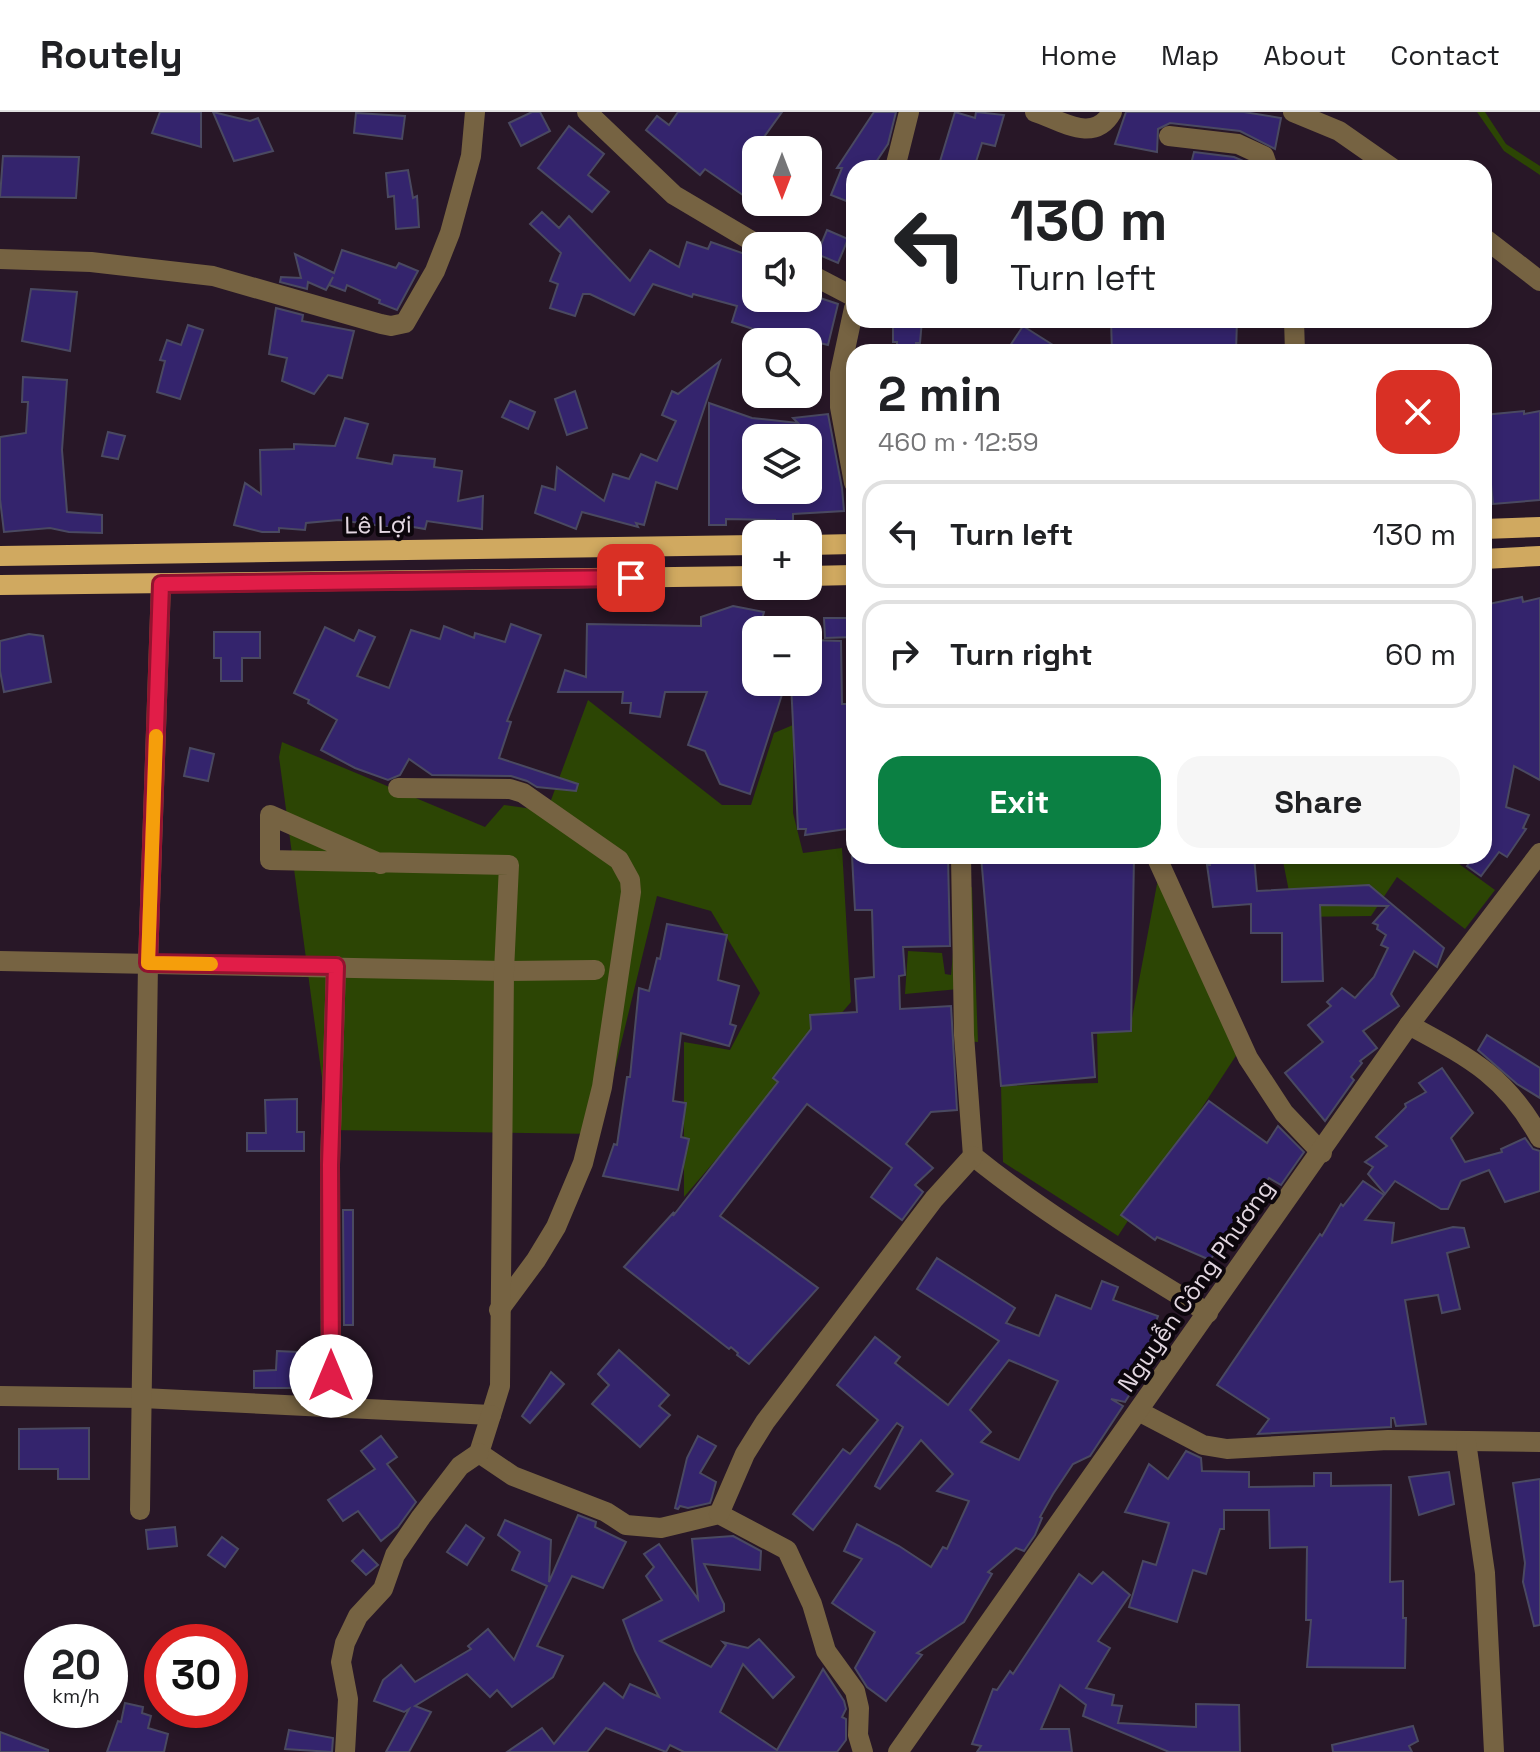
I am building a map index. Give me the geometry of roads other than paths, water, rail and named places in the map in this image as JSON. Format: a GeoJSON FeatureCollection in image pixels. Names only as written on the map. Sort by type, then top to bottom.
{"type":"FeatureCollection","features":[{"type":"Feature","properties":{"kind":"main road"},"geometry":{"type":"LineString","coordinates":[[1492,529],[1540,527]]}},
{"type":"Feature","properties":{"kind":"main road"},"geometry":{"type":"LineString","coordinates":[[822,545],[846,544]]}},
{"type":"Feature","properties":{"kind":"main road","name":"Lê Lợi"},"geometry":{"type":"LineString","coordinates":[[0,556],[742,545]]}},
{"type":"Feature","properties":{"kind":"main road"},"geometry":{"type":"LineString","coordinates":[[161,554],[161,584]]}},
{"type":"Feature","properties":{"kind":"main road"},"geometry":{"type":"LineString","coordinates":[[1492,559],[1540,556]]}},
{"type":"Feature","properties":{"kind":"main road"},"geometry":{"type":"LineString","coordinates":[[822,576],[846,575]]}},
{"type":"Feature","properties":{"kind":"main road"},"geometry":{"type":"LineString","coordinates":[[0,585],[742,576]]}},
{"type":"Feature","properties":{"kind":"street"},"geometry":{"type":"LineString","coordinates":[[0,259],[91,262],[213,276],[381,324],[399,325],[405,323],[424,293],[450,233],[471,156],[475,112]]}},
{"type":"Feature","properties":{"kind":"street"},"geometry":{"type":"LineString","coordinates":[[587,112],[674,195],[742,235]]}},
{"type":"Feature","properties":{"kind":"street"},"geometry":{"type":"LineString","coordinates":[[897,160],[909,112]]}},
{"type":"Feature","properties":{"kind":"street"},"geometry":{"type":"LineString","coordinates":[[1035,112],[1085,129],[1097,129],[1106,123],[1112,112]]}},
{"type":"Feature","properties":{"kind":"street"},"geometry":{"type":"LineString","coordinates":[[1293,112],[1339,131],[1381,160]]}},
{"type":"Feature","properties":{"kind":"street"},"geometry":{"type":"LineString","coordinates":[[1169,136],[1238,144],[1254,150],[1265,160]]}},
{"type":"Feature","properties":{"kind":"street"},"geometry":{"type":"LineString","coordinates":[[1492,244],[1540,281]]}},
{"type":"Feature","properties":{"kind":"street"},"geometry":{"type":"LineString","coordinates":[[822,280],[846,293]]}},
{"type":"Feature","properties":{"kind":"street"},"geometry":{"type":"LineString","coordinates":[[846,345],[840,373],[840,407],[846,440]]}},
{"type":"Feature","properties":{"kind":"street"},"geometry":{"type":"LineString","coordinates":[[140,1510],[148,963],[161,584]]}},
{"type":"Feature","properties":{"kind":"street"},"geometry":{"type":"LineString","coordinates":[[398,788],[510,789],[523,793],[619,860],[630,880],[620,979],[593,1131],[556,1227],[499,1310]]}},
{"type":"Feature","properties":{"kind":"street"},"geometry":{"type":"LineString","coordinates":[[345,1752],[348,1699],[341,1662],[345,1643],[358,1616],[383,1589],[395,1555],[421,1517],[460,1466],[479,1453],[500,1386],[504,971],[509,865],[381,864],[270,860],[270,815],[381,864]]}},
{"type":"Feature","properties":{"kind":"street","name":"Nguyễn Công Phương"},"geometry":{"type":"LineString","coordinates":[[898,1752],[1140,1412],[1409,1025],[1540,853]]}},
{"type":"Feature","properties":{"kind":"street"},"geometry":{"type":"LineString","coordinates":[[719,1514],[745,1454],[765,1422],[934,1199],[973,1156],[964,1035],[961,864]]}},
{"type":"Feature","properties":{"kind":"street"},"geometry":{"type":"LineString","coordinates":[[1160,864],[1248,1058],[1284,1113],[1322,1153]]}},
{"type":"Feature","properties":{"kind":"street"},"geometry":{"type":"LineString","coordinates":[[0,961],[595,970]]}},
{"type":"Feature","properties":{"kind":"street"},"geometry":{"type":"LineString","coordinates":[[331,1406],[330,1165],[336,966]]}},
{"type":"Feature","properties":{"kind":"street"},"geometry":{"type":"LineString","coordinates":[[1409,1025],[1465,1055],[1506,1087],[1540,1138]]}},
{"type":"Feature","properties":{"kind":"street"},"geometry":{"type":"LineString","coordinates":[[973,1156],[1008,1184],[1208,1313]]}},
{"type":"Feature","properties":{"kind":"street"},"geometry":{"type":"LineString","coordinates":[[0,1396],[142,1398],[491,1415]]}},
{"type":"Feature","properties":{"kind":"street"},"geometry":{"type":"LineString","coordinates":[[1140,1412],[1203,1445],[1227,1449],[1388,1440],[1540,1442]]}},
{"type":"Feature","properties":{"kind":"street"},"geometry":{"type":"LineString","coordinates":[[1466,1442],[1485,1573],[1494,1752]]}},
{"type":"Feature","properties":{"kind":"street"},"geometry":{"type":"LineString","coordinates":[[479,1453],[513,1476],[606,1512],[626,1525],[661,1528],[719,1514],[787,1550],[812,1604],[826,1651],[855,1691],[859,1708],[858,1735],[863,1752]]}}]}
